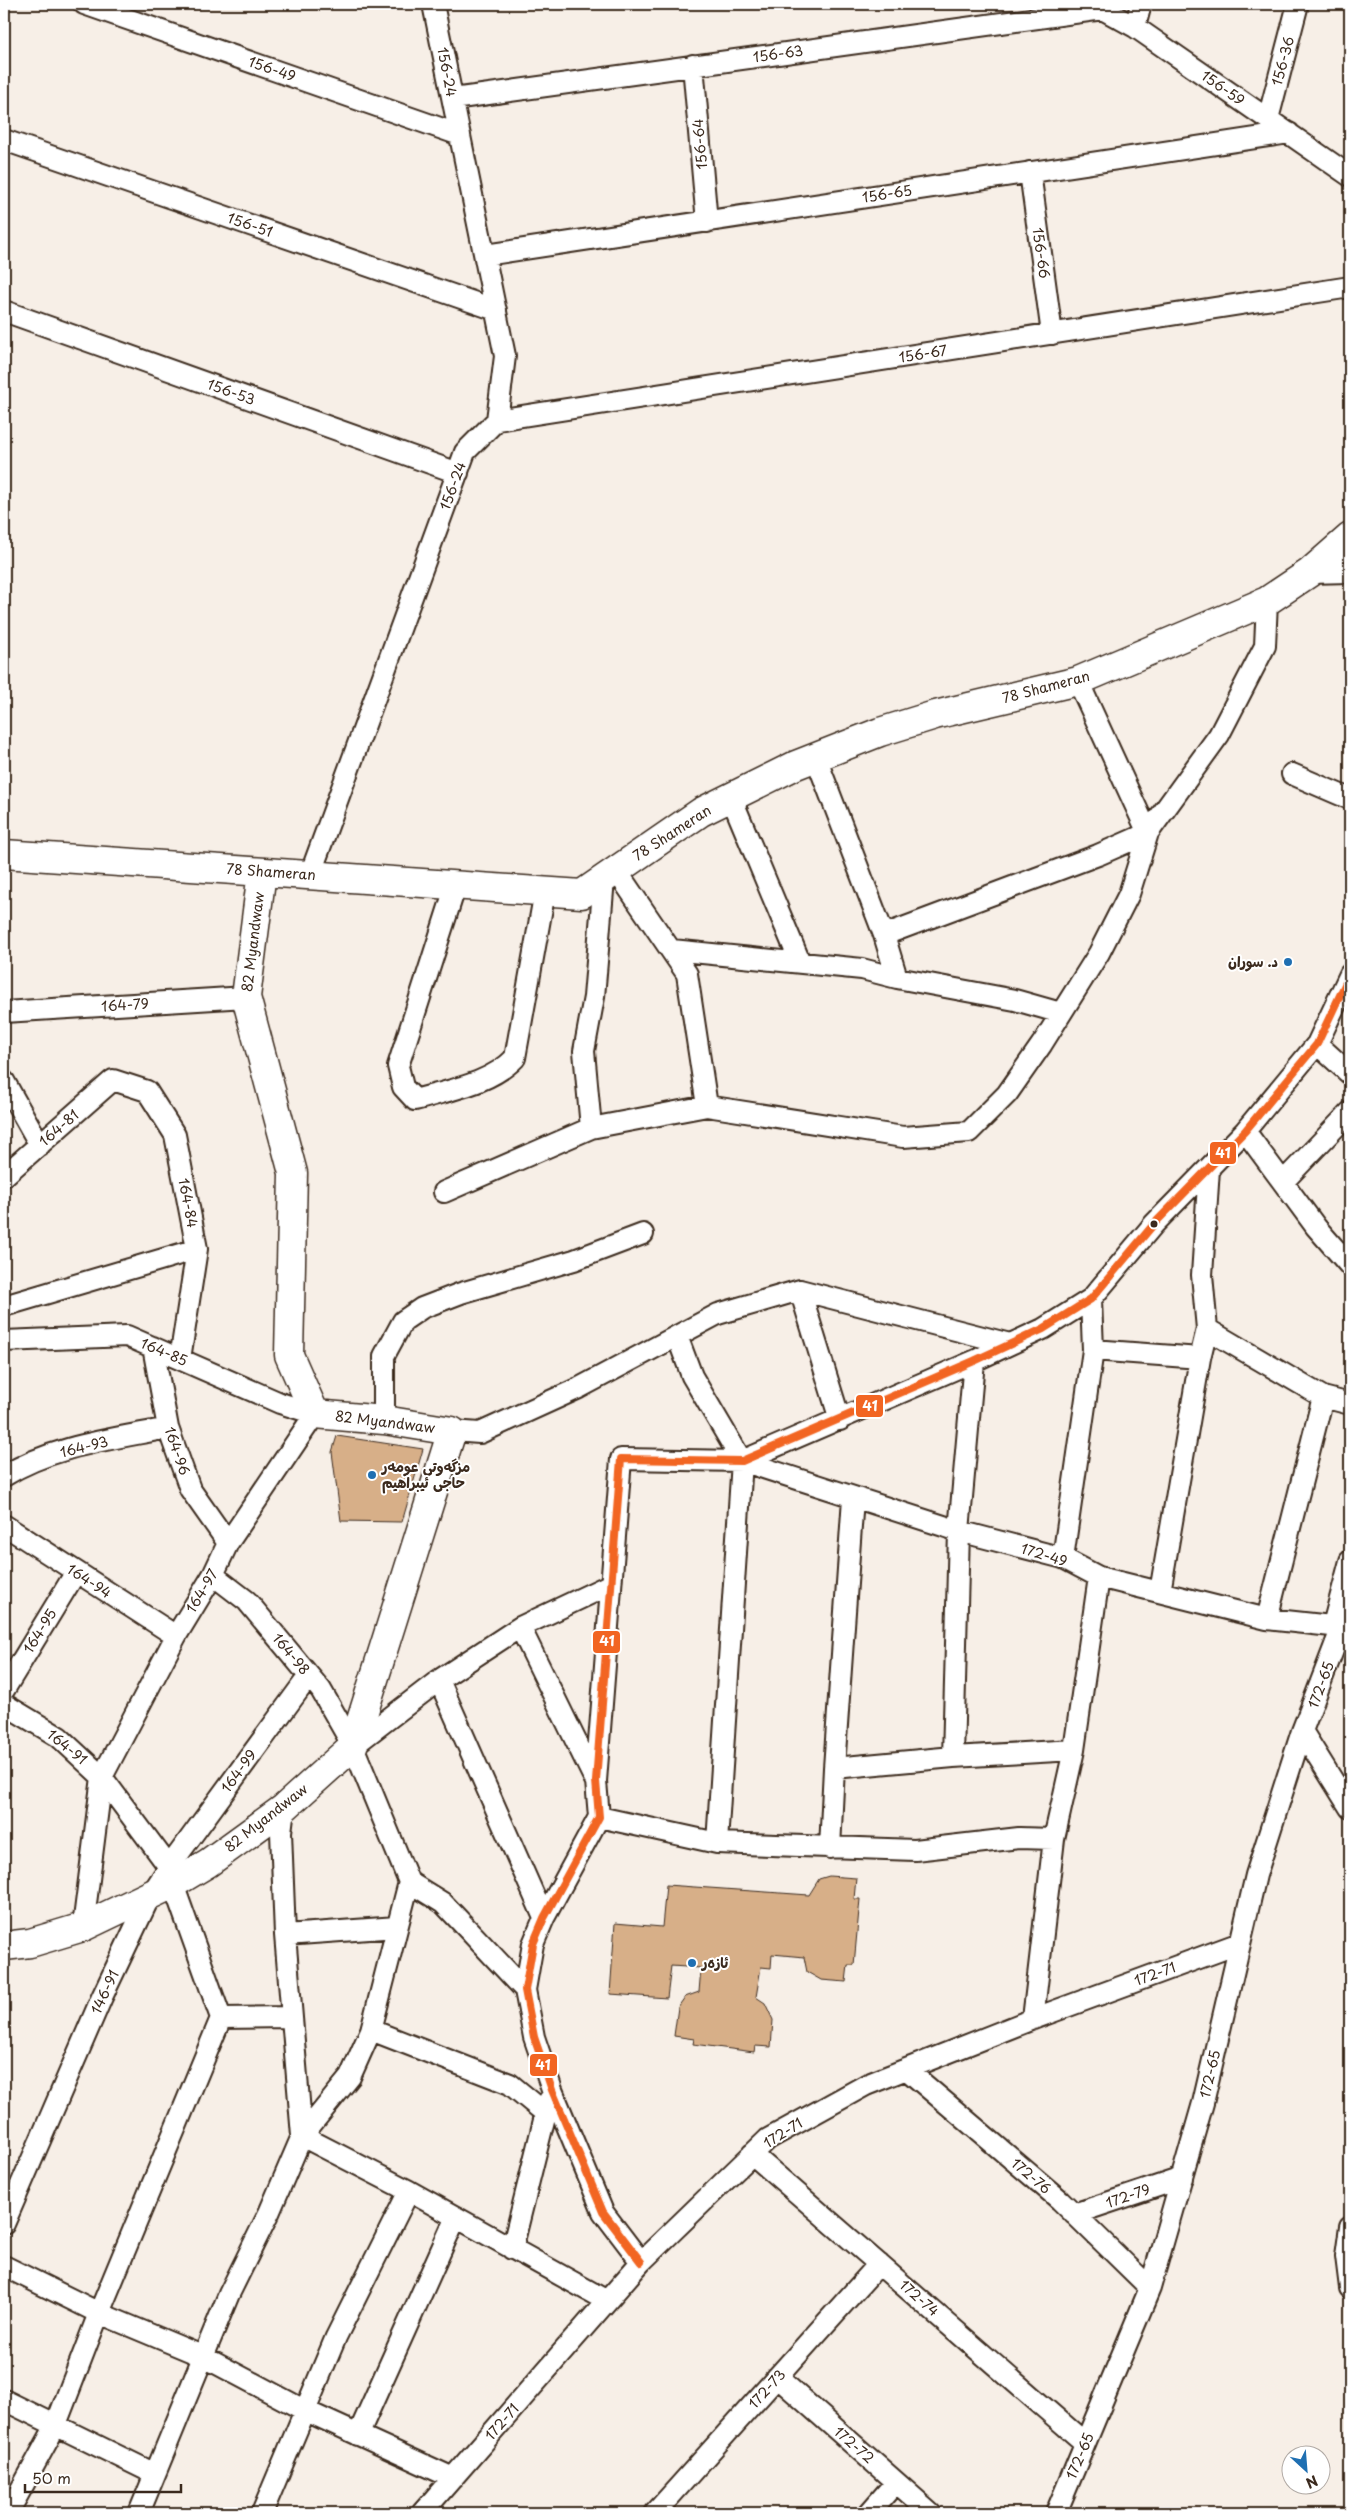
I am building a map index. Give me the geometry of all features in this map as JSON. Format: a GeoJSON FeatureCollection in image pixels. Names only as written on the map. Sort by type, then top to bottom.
{"type":"FeatureCollection","features":[{"type":"Feature","properties":{"kind":"street","name":"156-49"},"geometry":{"type":"LineString","coordinates":[[84,4],[460,135]]}},
{"type":"Feature","properties":{"kind":"street","name":"156-24"},"geometry":{"type":"LineString","coordinates":[[310,875],[466,452],[497,420],[505,356],[434,4]]}},
{"type":"Feature","properties":{"kind":"street"},"geometry":{"type":"LineString","coordinates":[[1135,27],[1141,4]]}},
{"type":"Feature","properties":{"kind":"street","name":"156-36"},"geometry":{"type":"LineString","coordinates":[[1268,119],[1298,4]]}},
{"type":"Feature","properties":{"kind":"street","name":"156-63"},"geometry":{"type":"LineString","coordinates":[[453,99],[693,66],[1098,6]]}},
{"type":"Feature","properties":{"kind":"street","name":"156-59"},"geometry":{"type":"LineString","coordinates":[[1098,6],[1135,27],[1350,176]]}},
{"type":"Feature","properties":{"kind":"street","name":"156-64"},"geometry":{"type":"LineString","coordinates":[[693,66],[707,222]]}},
{"type":"Feature","properties":{"kind":"street","name":"156-65"},"geometry":{"type":"LineString","coordinates":[[484,255],[1289,133]]}},
{"type":"Feature","properties":{"kind":"street","name":"156-51"},"geometry":{"type":"LineString","coordinates":[[4,140],[496,310]]}},
{"type":"Feature","properties":{"kind":"street","name":"156-66"},"geometry":{"type":"LineString","coordinates":[[1030,172],[1052,334]]}},
{"type":"Feature","properties":{"kind":"street","name":"156-67"},"geometry":{"type":"LineString","coordinates":[[497,420],[1350,287]]}},
{"type":"Feature","properties":{"kind":"street","name":"156-53"},"geometry":{"type":"LineString","coordinates":[[4,311],[458,473]]}},
{"type":"Feature","properties":{"kind":"street","name":"78 Shameran"},"geometry":{"type":"LineString","coordinates":[[4,854],[582,894],[701,812],[796,765],[880,732],[935,715],[1078,681],[1267,601],[1309,573],[1350,537]]}},
{"type":"Feature","properties":{"kind":"street"},"geometry":{"type":"LineString","coordinates":[[1309,573],[1350,572]]}},
{"type":"Feature","properties":{"kind":"street"},"geometry":{"type":"LineString","coordinates":[[444,1192],[591,1128],[708,1106],[903,1137],[969,1132],[1007,1094],[1099,953],[1129,894],[1148,833],[1219,735],[1265,646],[1267,601]]}},
{"type":"Feature","properties":{"kind":"street"},"geometry":{"type":"LineString","coordinates":[[1078,681],[1148,833]]}},
{"type":"Feature","properties":{"kind":"street"},"geometry":{"type":"LineString","coordinates":[[816,758],[884,935],[897,978]]}},
{"type":"Feature","properties":{"kind":"street"},"geometry":{"type":"LineString","coordinates":[[1292,774],[1350,799]]}},
{"type":"Feature","properties":{"kind":"street"},"geometry":{"type":"LineString","coordinates":[[730,797],[800,962]]}},
{"type":"Feature","properties":{"kind":"street"},"geometry":{"type":"LineString","coordinates":[[884,935],[1098,855],[1148,833]]}},
{"type":"Feature","properties":{"kind":"street","name":"82 Myandwaw"},"geometry":{"type":"LineString","coordinates":[[4,1946],[30,1943],[83,1927],[164,1882],[208,1862],[284,1808],[353,1746],[452,1431],[384,1420],[315,1414],[290,1355],[293,1173],[246,997],[262,872]]}},
{"type":"Feature","properties":{"kind":"street"},"geometry":{"type":"LineString","coordinates":[[610,875],[672,950],[687,974],[708,1106]]}},
{"type":"Feature","properties":{"kind":"street"},"geometry":{"type":"LineString","coordinates":[[591,1128],[584,1051],[594,997],[610,875]]}},
{"type":"Feature","properties":{"kind":"street"},"geometry":{"type":"LineString","coordinates":[[456,885],[398,1066],[403,1087],[415,1100],[492,1076],[505,1068],[515,1058],[545,891]]}},
{"type":"Feature","properties":{"kind":"street"},"geometry":{"type":"LineString","coordinates":[[672,950],[862,969],[897,978],[1015,1000],[1061,1013]]}},
{"type":"Feature","properties":{"kind":"street"},"geometry":{"type":"LineString","coordinates":[[641,2262],[603,2212],[552,2090],[534,2037],[525,1990],[534,1944],[544,1918],[599,1817],[596,1781],[621,1459],[742,1461],[840,1420],[1043,1329],[1091,1299],[1154,1224],[1245,1131],[1318,1044],[1350,974]]}},
{"type":"Feature","properties":{"kind":"street","name":"164-79"},"geometry":{"type":"LineString","coordinates":[[4,1012],[246,997]]}},
{"type":"Feature","properties":{"kind":"street"},"geometry":{"type":"LineString","coordinates":[[1318,1044],[1350,1074]]}},
{"type":"Feature","properties":{"kind":"street","name":"164-81"},"geometry":{"type":"LineString","coordinates":[[4,1176],[113,1080]]}},
{"type":"Feature","properties":{"kind":"street","name":"164-84"},"geometry":{"type":"LineString","coordinates":[[113,1080],[147,1091],[175,1135],[197,1249],[180,1358]]}},
{"type":"Feature","properties":{"kind":"street"},"geometry":{"type":"LineString","coordinates":[[4,1081],[40,1144]]}},
{"type":"Feature","properties":{"kind":"street"},"geometry":{"type":"LineString","coordinates":[[1282,1182],[1350,1112]]}},
{"type":"Feature","properties":{"kind":"street"},"geometry":{"type":"LineString","coordinates":[[1245,1131],[1316,1227],[1350,1266]]}},
{"type":"Feature","properties":{"kind":"street"},"geometry":{"type":"LineString","coordinates":[[1160,1592],[1200,1358],[1207,1329],[1202,1275],[1209,1169]]}},
{"type":"Feature","properties":{"kind":"street"},"geometry":{"type":"LineString","coordinates":[[384,1420],[384,1356],[403,1322],[422,1308],[461,1293],[565,1263],[642,1234]]}},
{"type":"Feature","properties":{"kind":"street"},"geometry":{"type":"LineString","coordinates":[[4,1306],[197,1249]]}},
{"type":"Feature","properties":{"kind":"street"},"geometry":{"type":"LineString","coordinates":[[452,1431],[480,1433],[579,1388],[718,1314],[800,1290],[1010,1344]]}},
{"type":"Feature","properties":{"kind":"street"},"geometry":{"type":"LineString","coordinates":[[800,1290],[840,1420]]}},
{"type":"Feature","properties":{"kind":"street"},"geometry":{"type":"LineString","coordinates":[[1062,1558],[1093,1350],[1091,1299]]}},
{"type":"Feature","properties":{"kind":"street"},"geometry":{"type":"LineString","coordinates":[[1207,1329],[1323,1397],[1350,1404]]}},
{"type":"Feature","properties":{"kind":"street","name":"164-85"},"geometry":{"type":"LineString","coordinates":[[4,1341],[127,1336],[280,1403],[315,1414]]}},
{"type":"Feature","properties":{"kind":"street"},"geometry":{"type":"LineString","coordinates":[[676,1336],[692,1376],[742,1461],[717,1844]]}},
{"type":"Feature","properties":{"kind":"street","name":"164-96"},"geometry":{"type":"LineString","coordinates":[[153,1347],[168,1428],[190,1489],[228,1543]]}},
{"type":"Feature","properties":{"kind":"street"},"geometry":{"type":"LineString","coordinates":[[1093,1350],[1200,1358]]}},
{"type":"Feature","properties":{"kind":"street"},"geometry":{"type":"LineString","coordinates":[[953,1757],[959,1531],[974,1361]]}},
{"type":"Feature","properties":{"kind":"street"},"geometry":{"type":"LineString","coordinates":[[1267,1619],[1323,1397]]}},
{"type":"Feature","properties":{"kind":"street","name":"164-97"},"geometry":{"type":"LineString","coordinates":[[102,1777],[176,1636],[213,1576],[228,1543],[315,1414]]}},
{"type":"Feature","properties":{"kind":"street","name":"164-93"},"geometry":{"type":"LineString","coordinates":[[4,1476],[26,1462],[93,1443],[168,1428]]}},
{"type":"Feature","properties":{"kind":"street","name":"172-49"},"geometry":{"type":"LineString","coordinates":[[742,1461],[959,1531],[1062,1558],[1099,1577],[1267,1619],[1342,1627]]}},
{"type":"Feature","properties":{"kind":"street"},"geometry":{"type":"LineString","coordinates":[[830,1848],[853,1498]]}},
{"type":"Feature","properties":{"kind":"street","name":"164-94"},"geometry":{"type":"LineString","coordinates":[[4,1525],[176,1636]]}},
{"type":"Feature","properties":{"kind":"street","name":"172-65"},"geometry":{"type":"LineString","coordinates":[[1056,2513],[1150,2288],[1203,2104],[1256,1876],[1302,1731],[1316,1701],[1342,1627],[1350,1561]]}},
{"type":"Feature","properties":{"kind":"street","name":"164-95"},"geometry":{"type":"LineString","coordinates":[[4,1690],[76,1572]]}},
{"type":"Feature","properties":{"kind":"street","name":"164-98"},"geometry":{"type":"LineString","coordinates":[[213,1576],[247,1601],[321,1690],[353,1746],[409,1882]]}},
{"type":"Feature","properties":{"kind":"street"},"geometry":{"type":"LineString","coordinates":[[1033,2018],[1054,1839],[1074,1750],[1099,1577]]}},
{"type":"Feature","properties":{"kind":"street"},"geometry":{"type":"LineString","coordinates":[[353,1746],[439,1680],[520,1627],[610,1585]]}},
{"type":"Feature","properties":{"kind":"street"},"geometry":{"type":"LineString","coordinates":[[520,1627],[596,1781]]}},
{"type":"Feature","properties":{"kind":"street","name":"164-99"},"geometry":{"type":"LineString","coordinates":[[164,1882],[309,1676]]}},
{"type":"Feature","properties":{"kind":"street"},"geometry":{"type":"LineString","coordinates":[[439,1680],[544,1918]]}},
{"type":"Feature","properties":{"kind":"street","name":"164-91"},"geometry":{"type":"LineString","coordinates":[[4,1704],[58,1737],[102,1777]]}},
{"type":"Feature","properties":{"kind":"street"},"geometry":{"type":"LineString","coordinates":[[1302,1731],[1350,1808]]}},
{"type":"Feature","properties":{"kind":"street"},"geometry":{"type":"LineString","coordinates":[[834,1768],[953,1757],[1074,1750]]}},
{"type":"Feature","properties":{"kind":"street"},"geometry":{"type":"LineString","coordinates":[[8,2513],[55,2427],[99,2313],[221,2018],[164,1882],[102,1777]]}},
{"type":"Feature","properties":{"kind":"street"},"geometry":{"type":"LineString","coordinates":[[83,1927],[102,1777]]}},
{"type":"Feature","properties":{"kind":"street"},"geometry":{"type":"LineString","coordinates":[[284,1808],[281,1832],[284,1935],[302,2136]]}},
{"type":"Feature","properties":{"kind":"street"},"geometry":{"type":"LineString","coordinates":[[599,1817],[717,1844],[915,1850],[1019,1838],[1054,1839]]}},
{"type":"Feature","properties":{"kind":"street","name":"146-91"},"geometry":{"type":"LineString","coordinates":[[4,2224],[102,1997],[164,1882]]}},
{"type":"Feature","properties":{"kind":"street"},"geometry":{"type":"LineString","coordinates":[[138,2513],[202,2356],[229,2294],[269,2213],[302,2136],[350,2077],[371,2030],[409,1882],[443,1903],[525,1990]]}},
{"type":"Feature","properties":{"kind":"street"},"geometry":{"type":"LineString","coordinates":[[284,1935],[397,1927]]}},
{"type":"Feature","properties":{"kind":"street","name":"172-71"},"geometry":{"type":"LineString","coordinates":[[422,2513],[641,2262],[768,2139],[866,2085],[1033,2018],[1240,1943]]}},
{"type":"Feature","properties":{"kind":"street"},"geometry":{"type":"LineString","coordinates":[[221,2018],[290,2017]]}},
{"type":"Feature","properties":{"kind":"street"},"geometry":{"type":"LineString","coordinates":[[371,2030],[510,2084],[544,2112]]}},
{"type":"Feature","properties":{"kind":"street","name":"172-76"},"geometry":{"type":"LineString","coordinates":[[906,2069],[1074,2214],[1150,2288]]}},
{"type":"Feature","properties":{"kind":"street"},"geometry":{"type":"LineString","coordinates":[[512,2249],[544,2112],[552,2090]]}},
{"type":"Feature","properties":{"kind":"street"},"geometry":{"type":"LineString","coordinates":[[302,2136],[409,2191],[607,2301]]}},
{"type":"Feature","properties":{"kind":"street","name":"172-74"},"geometry":{"type":"LineString","coordinates":[[752,2154],[1085,2443]]}},
{"type":"Feature","properties":{"kind":"street","name":"172-79"},"geometry":{"type":"LineString","coordinates":[[1074,2214],[1182,2178]]}},
{"type":"Feature","properties":{"kind":"street"},"geometry":{"type":"LineString","coordinates":[[262,2513],[336,2337],[409,2191]]}},
{"type":"Feature","properties":{"kind":"street"},"geometry":{"type":"LineString","coordinates":[[358,2435],[456,2217]]}},
{"type":"Feature","properties":{"kind":"street"},"geometry":{"type":"LineString","coordinates":[[1350,2227],[1346,2256],[1350,2288]]}},
{"type":"Feature","properties":{"kind":"street","name":"172-73"},"geometry":{"type":"LineString","coordinates":[[655,2513],[879,2264]]}},
{"type":"Feature","properties":{"kind":"street"},"geometry":{"type":"LineString","coordinates":[[4,2266],[99,2313],[202,2356],[304,2410],[453,2478]]}},
{"type":"Feature","properties":{"kind":"street","name":"172-72"},"geometry":{"type":"LineString","coordinates":[[777,2377],[931,2513]]}},
{"type":"Feature","properties":{"kind":"street"},"geometry":{"type":"LineString","coordinates":[[4,2400],[55,2427],[155,2474]]}},
{"type":"Feature","properties":{"kind":"street"},"geometry":{"type":"LineString","coordinates":[[869,2513],[896,2482]]}},
{"type":"Feature","properties":{"kind":"building"},"geometry":{"type":"Polygon","coordinates":[[[337,1436],[423,1449],[402,1522],[341,1521],[332,1452],[337,1436]]]}},
{"type":"Feature","properties":{"kind":"building","name":"ئازەر"},"geometry":{"type":"Polygon","coordinates":[[[829,1876],[856,1878],[854,1899],[860,1899],[854,1965],[848,1965],[846,1982],[821,1980],[807,1972],[804,1957],[772,1954],[771,1968],[761,1967],[756,1997],[765,2003],[773,2020],[771,2047],[755,2046],[754,2052],[693,2044],[694,2039],[674,2036],[678,2007],[685,1997],[699,1992],[701,1968],[671,1966],[667,1998],[610,1994],[615,1923],[662,1927],[666,1885],[809,1895],[819,1879],[829,1876]]]}},
{"type":"Feature","properties":{"kind":"transit line","name":"41"},"geometry":{"type":"LineString","coordinates":[[641,2262],[603,2212],[552,2090],[534,2037],[525,1990],[533,1944],[544,1918],[599,1817],[596,1781],[621,1459],[742,1461],[974,1361],[1043,1329],[1091,1299],[1154,1224],[1245,1131],[1317,1044],[1350,974]]}},
{"type":"Feature","properties":{"kind":"place","name":"د. سوران"},"geometry":{"type":"Point","coordinates":[1288,962]}},
{"type":"Feature","properties":{"kind":"place","name":"مزگەوتی عومەر حاجی ئیبراهیم"},"geometry":{"type":"Point","coordinates":[372,1475]}},
{"type":"Feature","properties":{"kind":"place","name":"ئازەر"},"geometry":{"type":"Point","coordinates":[692,1963]}}]}
